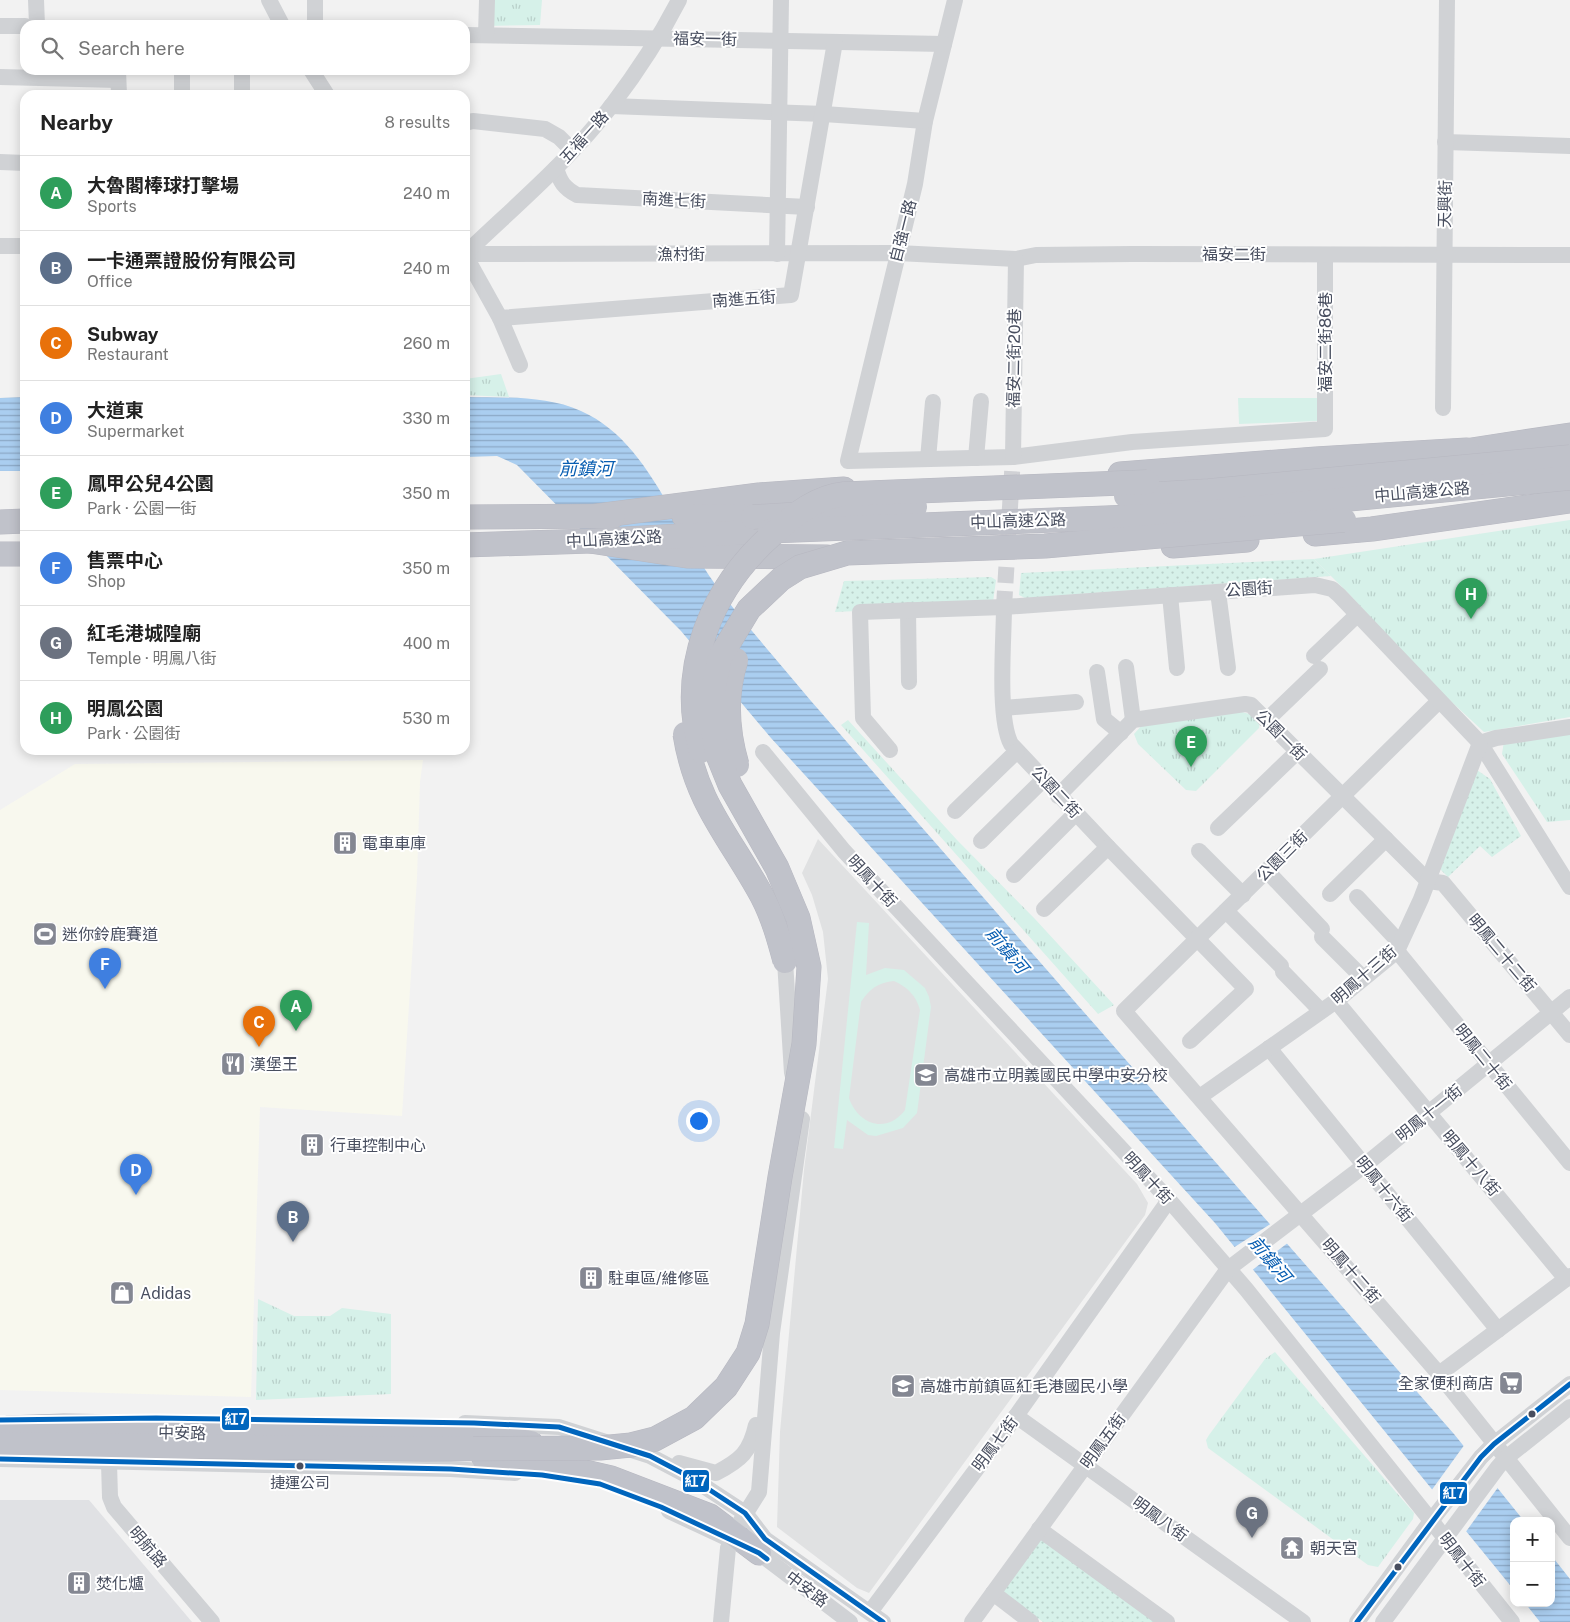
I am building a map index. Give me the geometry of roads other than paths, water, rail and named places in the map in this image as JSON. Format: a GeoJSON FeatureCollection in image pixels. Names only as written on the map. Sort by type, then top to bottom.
{"type":"FeatureCollection","features":[{"type":"Feature","properties":{"kind":"highway"},"geometry":{"type":"LineString","coordinates":[[785,961],[776,927],[762,896],[713,818],[699,790],[686,740],[681,707],[682,689],[692,630],[710,592],[728,565],[768,524],[809,501],[829,496],[1270,475],[1416,459],[1570,435]]}},
{"type":"Feature","properties":{"kind":"highway"},"geometry":{"type":"LineString","coordinates":[[597,516],[674,504],[759,495],[860,488],[1002,483],[1316,459],[1467,450]]}},
{"type":"Feature","properties":{"kind":"highway","name":"中山高速公路"},"geometry":{"type":"LineString","coordinates":[[470,517],[753,517],[1199,492],[1570,456]]}},
{"type":"Feature","properties":{"kind":"highway","name":"中山高速公路"},"geometry":{"type":"LineString","coordinates":[[470,544],[517,544],[751,532],[1182,515],[1570,478]]}},
{"type":"Feature","properties":{"kind":"highway"},"geometry":{"type":"LineString","coordinates":[[0,1444],[424,1449],[600,1448],[631,1446],[655,1439],[694,1418],[720,1395],[748,1353],[761,1311],[780,1177],[804,1044],[809,968],[798,918],[786,886],[730,785],[717,753],[712,716],[714,681],[720,657],[748,609],[766,592],[800,567],[819,560],[856,553],[1045,546],[1344,520],[1530,496],[1570,494]]}},
{"type":"Feature","properties":{"kind":"highway"},"geometry":{"type":"LineString","coordinates":[[0,1434],[559,1441],[647,1432],[667,1423],[689,1408],[712,1388],[732,1358],[750,1312],[760,1262],[794,1047],[798,971],[794,941],[786,914],[716,790],[703,757],[697,731],[694,702],[700,651],[715,605],[743,562],[792,517],[829,496]]}},
{"type":"Feature","properties":{"kind":"highway"},"geometry":{"type":"LineString","coordinates":[[590,541],[687,556],[712,557],[1041,556],[1363,530],[1570,501]]}},
{"type":"Feature","properties":{"kind":"highway"},"geometry":{"type":"LineString","coordinates":[[0,507],[20,507]]}},
{"type":"Feature","properties":{"kind":"highway"},"geometry":{"type":"LineString","coordinates":[[0,522],[20,522]]}},
{"type":"Feature","properties":{"kind":"highway"},"geometry":{"type":"LineString","coordinates":[[0,540],[20,540]]}},
{"type":"Feature","properties":{"kind":"highway"},"geometry":{"type":"LineString","coordinates":[[817,980],[811,932],[796,883],[755,808],[732,748],[729,719],[730,685],[735,662],[746,633],[769,602],[798,578],[816,568],[856,553]]}},
{"type":"Feature","properties":{"kind":"highway"},"geometry":{"type":"LineString","coordinates":[[0,554],[20,554]]}},
{"type":"Feature","properties":{"kind":"highway"},"geometry":{"type":"LineString","coordinates":[[0,1428],[64,1426],[462,1432],[543,1446],[626,1474],[711,1512],[762,1546]]}},
{"type":"Feature","properties":{"kind":"highway"},"geometry":{"type":"LineString","coordinates":[[0,1449],[521,1461],[559,1466],[611,1478],[711,1512]]}},
{"type":"Feature","properties":{"kind":"street"},"geometry":{"type":"LineString","coordinates":[[36,0],[36,20]]}},
{"type":"Feature","properties":{"kind":"street"},"geometry":{"type":"LineString","coordinates":[[269,0],[279,20]]}},
{"type":"Feature","properties":{"kind":"street"},"geometry":{"type":"LineString","coordinates":[[278,0],[280,20]]}},
{"type":"Feature","properties":{"kind":"street"},"geometry":{"type":"LineString","coordinates":[[315,0],[315,20]]}},
{"type":"Feature","properties":{"kind":"street"},"geometry":{"type":"LineString","coordinates":[[486,35],[487,0]]}},
{"type":"Feature","properties":{"kind":"street","name":"五福一路"},"geometry":{"type":"LineString","coordinates":[[470,249],[556,168],[611,106],[659,38],[679,0]]}},
{"type":"Feature","properties":{"kind":"street"},"geometry":{"type":"LineString","coordinates":[[777,254],[781,0]]}},
{"type":"Feature","properties":{"kind":"street","name":"自強一路"},"geometry":{"type":"LineString","coordinates":[[928,459],[848,462],[915,184],[926,121],[955,0]]}},
{"type":"Feature","properties":{"kind":"street","name":"天興街"},"geometry":{"type":"LineString","coordinates":[[1443,408],[1447,0]]}},
{"type":"Feature","properties":{"kind":"street"},"geometry":{"type":"LineString","coordinates":[[0,26],[20,26]]}},
{"type":"Feature","properties":{"kind":"street","name":"福安一街"},"geometry":{"type":"LineString","coordinates":[[470,35],[944,44]]}},
{"type":"Feature","properties":{"kind":"street","name":"南進五街"},"geometry":{"type":"LineString","coordinates":[[500,318],[791,295],[835,42]]}},
{"type":"Feature","properties":{"kind":"street"},"geometry":{"type":"LineString","coordinates":[[182,75],[182,90]]}},
{"type":"Feature","properties":{"kind":"street"},"geometry":{"type":"LineString","coordinates":[[242,75],[242,90]]}},
{"type":"Feature","properties":{"kind":"street"},"geometry":{"type":"LineString","coordinates":[[314,75],[324,90]]}},
{"type":"Feature","properties":{"kind":"street"},"geometry":{"type":"LineString","coordinates":[[0,78],[119,82]]}},
{"type":"Feature","properties":{"kind":"street"},"geometry":{"type":"LineString","coordinates":[[611,106],[824,114],[926,121]]}},
{"type":"Feature","properties":{"kind":"street"},"geometry":{"type":"LineString","coordinates":[[470,122],[545,129],[559,137],[572,150]]}},
{"type":"Feature","properties":{"kind":"street"},"geometry":{"type":"LineString","coordinates":[[1445,142],[1570,146]]}},
{"type":"Feature","properties":{"kind":"street"},"geometry":{"type":"LineString","coordinates":[[0,162],[20,162]]}},
{"type":"Feature","properties":{"kind":"street","name":"南進七街"},"geometry":{"type":"LineString","coordinates":[[556,168],[560,183],[567,190],[577,195],[807,207]]}},
{"type":"Feature","properties":{"kind":"street"},"geometry":{"type":"LineString","coordinates":[[0,246],[20,246]]}},
{"type":"Feature","properties":{"kind":"street","name":"漁村街"},"geometry":{"type":"LineString","coordinates":[[470,254],[898,253]]}},
{"type":"Feature","properties":{"kind":"street","name":"福安二街"},"geometry":{"type":"LineString","coordinates":[[898,253],[1016,259],[1036,255],[1570,255]]}},
{"type":"Feature","properties":{"kind":"street","name":"福安二街86巷"},"geometry":{"type":"LineString","coordinates":[[1014,457],[1132,442],[1325,429],[1325,254]]}},
{"type":"Feature","properties":{"kind":"street","name":"福安二街20巷"},"geometry":{"type":"LineString","coordinates":[[1014,457],[1016,259]]}},
{"type":"Feature","properties":{"kind":"street"},"geometry":{"type":"LineString","coordinates":[[470,263],[500,318],[520,365]]}},
{"type":"Feature","properties":{"kind":"street"},"geometry":{"type":"LineString","coordinates":[[976,458],[981,401]]}},
{"type":"Feature","properties":{"kind":"street"},"geometry":{"type":"LineString","coordinates":[[933,402],[928,459],[1014,457]]}},
{"type":"Feature","properties":{"kind":"street","name":"公園街"},"geometry":{"type":"LineString","coordinates":[[890,750],[863,718],[860,612],[1004,607],[1323,585],[1332,589],[1480,743],[1570,888]]}},
{"type":"Feature","properties":{"kind":"street"},"geometry":{"type":"LineString","coordinates":[[1218,592],[1228,668]]}},
{"type":"Feature","properties":{"kind":"street"},"geometry":{"type":"LineString","coordinates":[[1170,595],[1177,668]]}},
{"type":"Feature","properties":{"kind":"street","name":"公園二街"},"geometry":{"type":"LineString","coordinates":[[1004,607],[1004,708],[1007,736],[1017,751],[1058,796],[1246,989],[1190,1041]]}},
{"type":"Feature","properties":{"kind":"street"},"geometry":{"type":"LineString","coordinates":[[908,610],[909,682]]}},
{"type":"Feature","properties":{"kind":"street"},"geometry":{"type":"LineString","coordinates":[[1267,720],[1357,615]]}},
{"type":"Feature","properties":{"kind":"street"},"geometry":{"type":"LineString","coordinates":[[1058,796],[1133,720],[1126,667]]}},
{"type":"Feature","properties":{"kind":"street"},"geometry":{"type":"LineString","coordinates":[[1097,672],[1104,719],[1120,733]]}},
{"type":"Feature","properties":{"kind":"street","name":"公園三街"},"geometry":{"type":"LineString","coordinates":[[1124,1011],[1439,701]]}},
{"type":"Feature","properties":{"kind":"street"},"geometry":{"type":"LineString","coordinates":[[1004,708],[1076,702]]}},
{"type":"Feature","properties":{"kind":"street","name":"公園一街"},"geometry":{"type":"LineString","coordinates":[[1133,720],[1246,704],[1251,705],[1428,881]]}},
{"type":"Feature","properties":{"kind":"street"},"geometry":{"type":"LineString","coordinates":[[1480,743],[1496,738],[1570,726]]}},
{"type":"Feature","properties":{"kind":"street","name":"明鳳十三街"},"geometry":{"type":"LineString","coordinates":[[1200,1096],[1336,1001],[1398,947],[1428,881],[1480,743]]}},
{"type":"Feature","properties":{"kind":"street"},"geometry":{"type":"LineString","coordinates":[[955,810],[1017,751]]}},
{"type":"Feature","properties":{"kind":"street"},"geometry":{"type":"LineString","coordinates":[[1218,828],[1298,751]]}},
{"type":"Feature","properties":{"kind":"street","name":"明鳳十街"},"geometry":{"type":"LineString","coordinates":[[763,752],[844,851],[1169,1200],[1233,1265],[1436,1515],[1446,1538],[1512,1622]]}},
{"type":"Feature","properties":{"kind":"street"},"geometry":{"type":"LineString","coordinates":[[981,841],[1044,779]]}},
{"type":"Feature","properties":{"kind":"street"},"geometry":{"type":"LineString","coordinates":[[1014,875],[1076,813]]}},
{"type":"Feature","properties":{"kind":"street"},"geometry":{"type":"LineString","coordinates":[[1330,894],[1386,839]]}},
{"type":"Feature","properties":{"kind":"street"},"geometry":{"type":"LineString","coordinates":[[1044,909],[1108,848]]}},
{"type":"Feature","properties":{"kind":"street"},"geometry":{"type":"LineString","coordinates":[[1199,851],[1243,895]]}},
{"type":"Feature","properties":{"kind":"street"},"geometry":{"type":"LineString","coordinates":[[1267,871],[1363,978]]}},
{"type":"Feature","properties":{"kind":"street","name":"明鳳二十二街"},"geometry":{"type":"LineString","coordinates":[[1428,881],[1443,883],[1570,1035]]}},
{"type":"Feature","properties":{"kind":"street","name":"明鳳二十街"},"geometry":{"type":"LineString","coordinates":[[1357,897],[1570,1163]]}},
{"type":"Feature","properties":{"kind":"street"},"geometry":{"type":"LineString","coordinates":[[1226,910],[1321,1011]]}},
{"type":"Feature","properties":{"kind":"street"},"geometry":{"type":"LineString","coordinates":[[650,1456],[716,1473],[737,1462],[752,1444],[757,1422],[758,1354],[776,1253],[792,1071],[785,961]]}},
{"type":"Feature","properties":{"kind":"street"},"geometry":{"type":"LineString","coordinates":[[721,1622],[725,1563],[737,1528],[759,1492],[773,1324],[804,1107],[817,980]]}},
{"type":"Feature","properties":{"kind":"street","name":"明鳳十一街"},"geometry":{"type":"LineString","coordinates":[[1286,1226],[1430,1114],[1570,997]]}},
{"type":"Feature","properties":{"kind":"street","name":"明鳳十八街"},"geometry":{"type":"LineString","coordinates":[[1336,1001],[1568,1277]]}},
{"type":"Feature","properties":{"kind":"street","name":"明鳳十二街"},"geometry":{"type":"LineString","coordinates":[[1124,1011],[1200,1096],[1439,1374],[1569,1534]]}},
{"type":"Feature","properties":{"kind":"street","name":"明鳳十六街"},"geometry":{"type":"LineString","coordinates":[[1269,1048],[1366,1165],[1498,1330]]}},
{"type":"Feature","properties":{"kind":"street","name":"明鳳七街"},"geometry":{"type":"LineString","coordinates":[[870,1612],[1016,1416],[1169,1200]]}},
{"type":"Feature","properties":{"kind":"street","name":"明鳳五街"},"geometry":{"type":"LineString","coordinates":[[972,1622],[1233,1265],[1286,1226]]}},
{"type":"Feature","properties":{"kind":"street"},"geometry":{"type":"LineString","coordinates":[[1439,1374],[1568,1277]]}},
{"type":"Feature","properties":{"kind":"street"},"geometry":{"type":"LineString","coordinates":[[1357,1622],[1436,1515],[1482,1457],[1494,1444],[1570,1384]]}},
{"type":"Feature","properties":{"kind":"street"},"geometry":{"type":"LineString","coordinates":[[1383,1622],[1506,1458],[1570,1407]]}},
{"type":"Feature","properties":{"kind":"street","name":"明鳳八街"},"geometry":{"type":"LineString","coordinates":[[1016,1416],[1303,1622]]}},
{"type":"Feature","properties":{"kind":"street","name":"中安路"},"geometry":{"type":"LineString","coordinates":[[0,1422],[156,1418],[464,1423],[559,1427],[650,1456],[690,1477],[737,1528]]}},
{"type":"Feature","properties":{"kind":"street","name":"中安路"},"geometry":{"type":"LineString","coordinates":[[0,1422],[143,1432],[395,1435]]}},
{"type":"Feature","properties":{"kind":"street","name":"中安路"},"geometry":{"type":"LineString","coordinates":[[0,1449],[12,1446],[394,1453]]}},
{"type":"Feature","properties":{"kind":"street","name":"中安路"},"geometry":{"type":"LineString","coordinates":[[0,1459],[109,1463],[451,1469],[542,1475],[600,1484],[661,1507],[737,1528]]}},
{"type":"Feature","properties":{"kind":"street","name":"明航路"},"geometry":{"type":"LineString","coordinates":[[109,1463],[110,1498],[114,1507],[212,1622]]}},
{"type":"Feature","properties":{"kind":"street"},"geometry":{"type":"LineString","coordinates":[[1039,1529],[1167,1622]]}},
{"type":"Feature","properties":{"kind":"street","name":"中安路"},"geometry":{"type":"LineString","coordinates":[[762,1546],[870,1612],[883,1622]]}},
{"type":"Feature","properties":{"kind":"street","name":"中安路"},"geometry":{"type":"LineString","coordinates":[[762,1546],[850,1622]]}},
{"type":"Feature","properties":{"kind":"street"},"geometry":{"type":"LineString","coordinates":[[993,1593],[1031,1622]]}},
{"type":"Feature","properties":{"kind":"water"},"geometry":{"type":"Polygon","coordinates":[[[20,397],[20,471],[0,471],[0,398],[20,397]]]}},
{"type":"Feature","properties":{"kind":"water","name":"前鎮河"},"geometry":{"type":"Polygon","coordinates":[[[470,397],[524,398],[567,406],[581,411],[605,425],[625,443],[643,464],[715,584],[750,629],[1454,1434],[1521,1517],[1510,1517],[1510,1585],[1215,1223],[771,738],[681,631],[517,465],[497,456],[470,457],[470,397]]]}},
{"type":"Feature","properties":{"kind":"water"},"geometry":{"type":"Polygon","coordinates":[[[1555,1560],[1570,1579],[1570,1622],[1540,1622],[1528,1607],[1555,1607],[1555,1560]]]}},
{"type":"Feature","properties":{"kind":"tunnel"},"geometry":{"type":"LineString","coordinates":[[1004,607],[1013,457]]}},
{"type":"Feature","properties":{"kind":"place","name":"明鳳公園"},"geometry":{"type":"Point","coordinates":[1471,619]}},
{"type":"Feature","properties":{"kind":"place","name":"鳳甲公兒4公園"},"geometry":{"type":"Point","coordinates":[1191,767]}},
{"type":"Feature","properties":{"kind":"place","name":"電車車庫"},"geometry":{"type":"Point","coordinates":[345,843]}},
{"type":"Feature","properties":{"kind":"place","name":"迷你鈴鹿賽道"},"geometry":{"type":"Point","coordinates":[45,934]}},
{"type":"Feature","properties":{"kind":"place","name":"售票中心"},"geometry":{"type":"Point","coordinates":[105,989]}},
{"type":"Feature","properties":{"kind":"place","name":"大魯閣棒球打擊場"},"geometry":{"type":"Point","coordinates":[296,1031]}},
{"type":"Feature","properties":{"kind":"place","name":"Subway"},"geometry":{"type":"Point","coordinates":[259,1047]}},
{"type":"Feature","properties":{"kind":"place","name":"漢堡王"},"geometry":{"type":"Point","coordinates":[233,1064]}},
{"type":"Feature","properties":{"kind":"place","name":"高雄市立明義國民中學中安分校"},"geometry":{"type":"Point","coordinates":[926,1075]}},
{"type":"Feature","properties":{"kind":"place","name":"行車控制中心"},"geometry":{"type":"Point","coordinates":[312,1145]}},
{"type":"Feature","properties":{"kind":"place","name":"大道東"},"geometry":{"type":"Point","coordinates":[136,1195]}},
{"type":"Feature","properties":{"kind":"place","name":"一卡通票證股份有限公司"},"geometry":{"type":"Point","coordinates":[293,1242]}},
{"type":"Feature","properties":{"kind":"place","name":"駐車區/維修區"},"geometry":{"type":"Point","coordinates":[591,1278]}},
{"type":"Feature","properties":{"kind":"place","name":"Adidas"},"geometry":{"type":"Point","coordinates":[122,1293]}},
{"type":"Feature","properties":{"kind":"place","name":"全家便利商店"},"geometry":{"type":"Point","coordinates":[1511,1383]}},
{"type":"Feature","properties":{"kind":"place","name":"高雄市前鎮區紅毛港國民小學"},"geometry":{"type":"Point","coordinates":[903,1386]}},
{"type":"Feature","properties":{"kind":"place","name":"捷運公司"},"geometry":{"type":"Point","coordinates":[300,1466]}},
{"type":"Feature","properties":{"kind":"place","name":"紅毛港城隍廟"},"geometry":{"type":"Point","coordinates":[1252,1538]}},
{"type":"Feature","properties":{"kind":"place","name":"朝天宮"},"geometry":{"type":"Point","coordinates":[1292,1548]}},
{"type":"Feature","properties":{"kind":"place","name":"焚化爐"},"geometry":{"type":"Point","coordinates":[79,1583]}}]}
